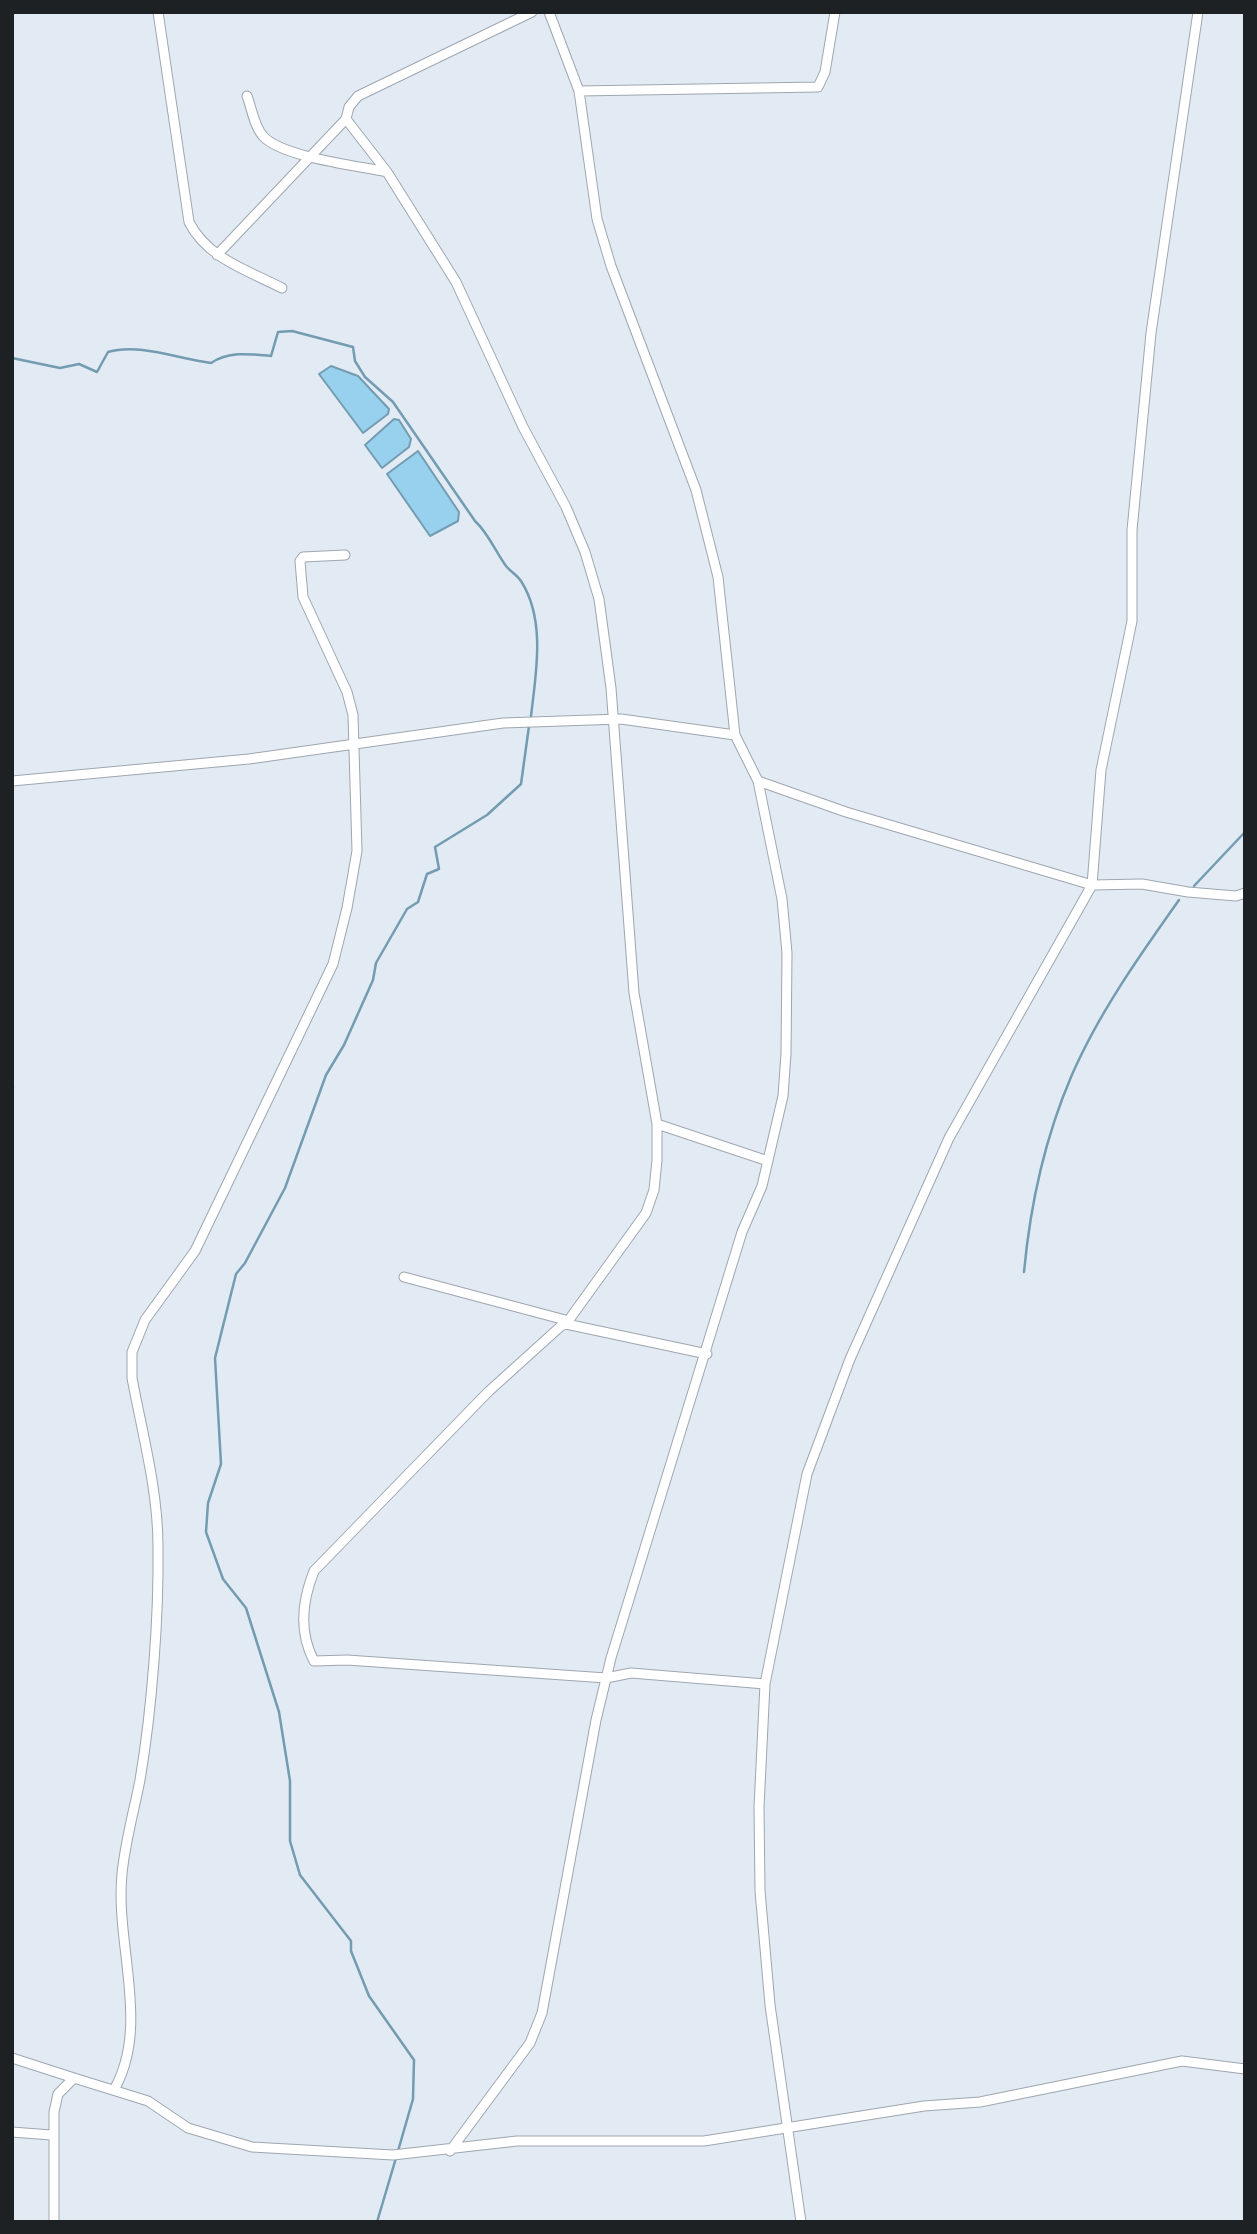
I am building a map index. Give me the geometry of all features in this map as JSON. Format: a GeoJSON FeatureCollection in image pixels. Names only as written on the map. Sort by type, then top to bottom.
{"type":"FeatureCollection","features":[{"type":"Feature","properties":{"kind":"street"},"geometry":{"type":"LineString","coordinates":[[158,12],[189,222],[198,240],[217,255],[282,288]]}},
{"type":"Feature","properties":{"kind":"street"},"geometry":{"type":"LineString","coordinates":[[217,255],[346,119],[349,107],[358,96],[532,12]]}},
{"type":"Feature","properties":{"kind":"street"},"geometry":{"type":"LineString","coordinates":[[450,2151],[530,2043],[542,2013],[606,1678],[742,1232],[762,1186],[783,1096],[787,953],[782,899],[758,781],[734,735],[718,577],[696,490],[611,266],[597,219],[579,91],[549,12]]}},
{"type":"Feature","properties":{"kind":"street"},"geometry":{"type":"LineString","coordinates":[[579,91],[818,87],[825,72],[835,12]]}},
{"type":"Feature","properties":{"kind":"street"},"geometry":{"type":"LineString","coordinates":[[801,2222],[770,2005],[760,1891],[759,1807],[765,1684],[807,1474],[850,1359],[949,1139],[1091,885],[1101,770],[1132,621],[1132,530],[1151,334],[1198,12]]}},
{"type":"Feature","properties":{"kind":"street"},"geometry":{"type":"LineString","coordinates":[[247,96],[261,135],[268,141],[309,157],[387,172]]}},
{"type":"Feature","properties":{"kind":"street"},"geometry":{"type":"LineString","coordinates":[[346,119],[387,172],[456,282],[493,365],[566,507],[586,552],[605,639],[634,993],[657,1124],[654,1191],[646,1213],[567,1322],[488,1391],[314,1571],[303,1613],[306,1647],[314,1661],[347,1660],[606,1678],[631,1673],[765,1684]]}},
{"type":"Feature","properties":{"kind":"street"},"geometry":{"type":"LineString","coordinates":[[115,2088],[122,2075],[132,2039],[121,1929],[122,1873],[140,1777],[151,1678],[159,1545],[132,1378],[132,1352],[145,1320],[195,1251],[333,964],[357,851],[356,744],[349,697],[303,597],[300,561],[303,557],[345,555]]}},
{"type":"Feature","properties":{"kind":"street"},"geometry":{"type":"LineString","coordinates":[[12,781],[249,759],[503,723],[612,719],[734,735]]}},
{"type":"Feature","properties":{"kind":"street"},"geometry":{"type":"LineString","coordinates":[[758,781],[846,812],[1091,885],[1142,884],[1224,895],[1245,893]]}},
{"type":"Feature","properties":{"kind":"street"},"geometry":{"type":"LineString","coordinates":[[657,1124],[768,1161]]}},
{"type":"Feature","properties":{"kind":"street"},"geometry":{"type":"LineString","coordinates":[[404,1277],[567,1322],[707,1353]]}},
{"type":"Feature","properties":{"kind":"street"},"geometry":{"type":"LineString","coordinates":[[12,2057],[74,2078],[115,2088],[148,2101],[188,2128],[252,2147],[398,2155],[450,2151],[517,2141],[704,2141],[924,2106],[980,2102],[1182,2061],[1245,2069]]}},
{"type":"Feature","properties":{"kind":"street"},"geometry":{"type":"LineString","coordinates":[[54,2222],[51,2135],[58,2094],[74,2078]]}},
{"type":"Feature","properties":{"kind":"street"},"geometry":{"type":"LineString","coordinates":[[12,2132],[51,2135]]}},
{"type":"Feature","properties":{"kind":"water"},"geometry":{"type":"Polygon","coordinates":[[[331,366],[358,376],[389,409],[388,414],[363,433],[319,374],[331,366]]]}},
{"type":"Feature","properties":{"kind":"water"},"geometry":{"type":"Polygon","coordinates":[[[394,419],[399,420],[411,439],[409,447],[382,468],[365,445],[394,419]]]}},
{"type":"Feature","properties":{"kind":"water"},"geometry":{"type":"Polygon","coordinates":[[[418,451],[459,512],[458,521],[430,536],[387,474],[418,451]]]}},
{"type":"Feature","properties":{"kind":"waterway"},"geometry":{"type":"LineString","coordinates":[[12,358],[60,368],[79,364],[97,372],[108,352],[133,349],[211,363],[232,355],[271,356],[278,332],[292,331],[353,347],[355,361],[365,377],[393,402],[529,596],[534,613],[537,647],[531,716]]}},
{"type":"Feature","properties":{"kind":"waterway"},"geometry":{"type":"LineString","coordinates":[[398,2151],[413,2099],[414,2060],[369,1996],[351,1951],[351,1941],[300,1875],[290,1841],[290,1781],[279,1712],[246,1608],[223,1579],[206,1532],[208,1503],[221,1464],[215,1358],[236,1274],[245,1263],[285,1188],[326,1075],[344,1045],[373,980],[376,963],[407,909],[418,902],[427,874],[439,869],[435,847],[487,815],[521,784],[529,726]]}},
{"type":"Feature","properties":{"kind":"waterway"},"geometry":{"type":"LineString","coordinates":[[1194,886],[1245,832]]}},
{"type":"Feature","properties":{"kind":"waterway"},"geometry":{"type":"LineString","coordinates":[[1024,1272],[1040,1173],[1071,1077],[1107,1008],[1179,900]]}},
{"type":"Feature","properties":{"kind":"waterway"},"geometry":{"type":"LineString","coordinates":[[377,2222],[396,2158]]}}]}
